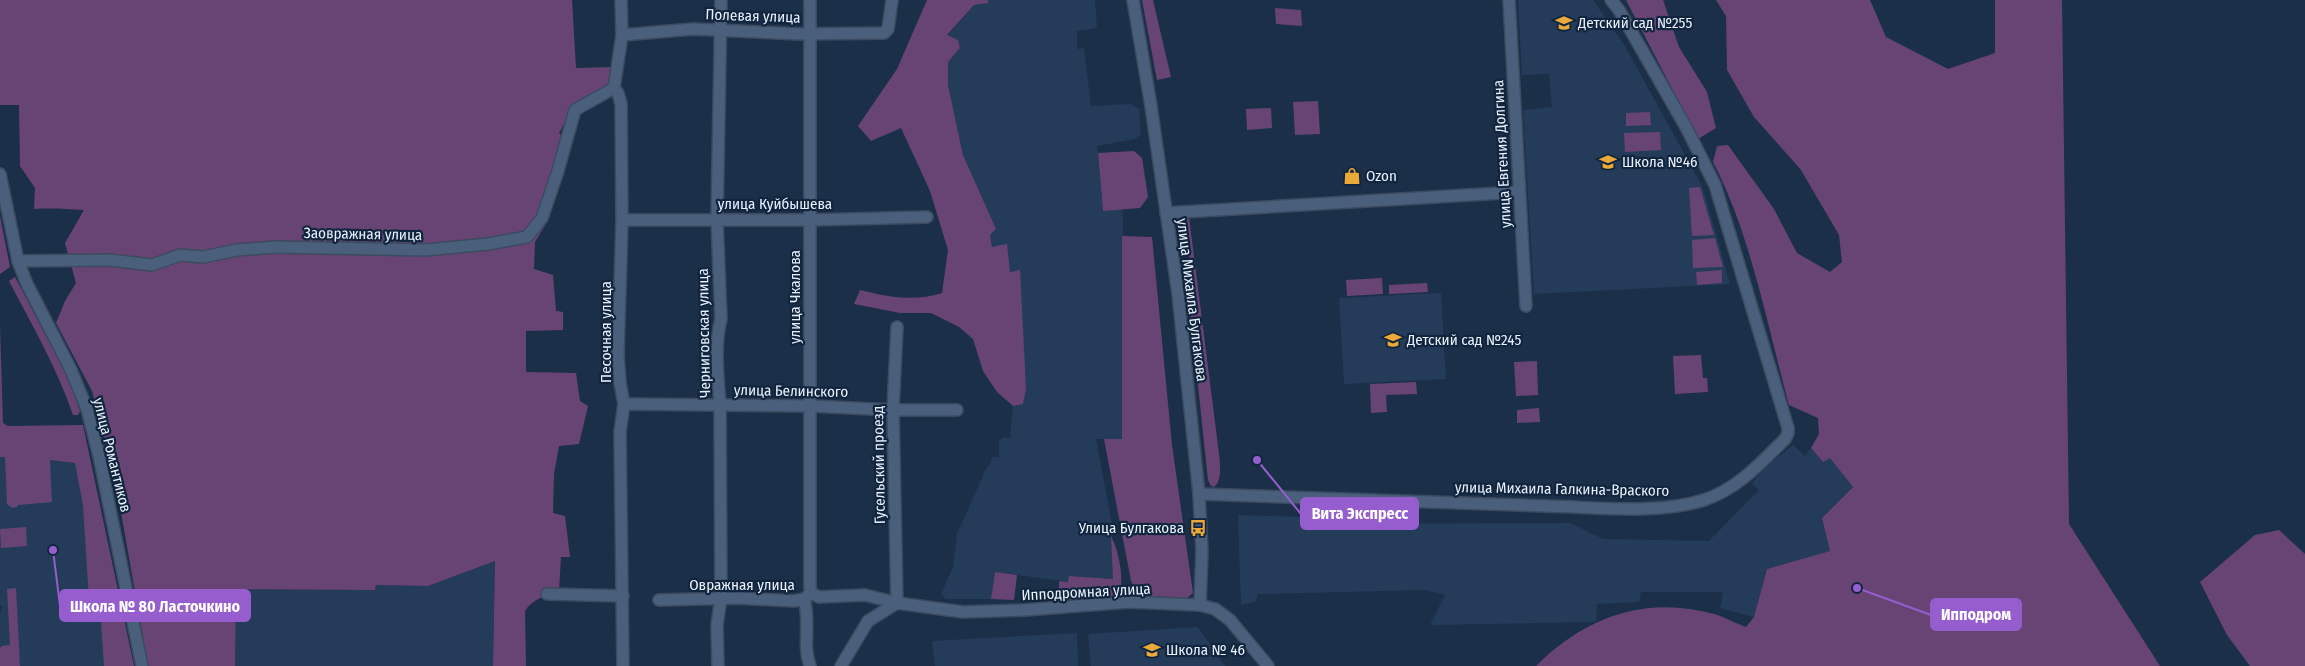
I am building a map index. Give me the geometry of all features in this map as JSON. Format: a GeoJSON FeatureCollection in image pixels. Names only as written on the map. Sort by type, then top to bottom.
{"type":"FeatureCollection","features":[{"type":"Feature","properties":{"kind":"street","name":"Песочная улица"},"geometry":{"type":"LineString","coordinates":[[621,0],[622,35],[614,88],[618,93],[621,104],[622,220],[618,354],[624,404],[620,432],[623,596],[622,666]]}},
{"type":"Feature","properties":{"kind":"street","name":"Черниговская улица"},"geometry":{"type":"LineString","coordinates":[[718,666],[717,625],[721,598],[720,404],[717,389],[718,329],[721,319],[717,219],[722,30],[721,0]]}},
{"type":"Feature","properties":{"kind":"street","name":"улица Чкалова"},"geometry":{"type":"LineString","coordinates":[[810,0],[810,588],[808,596],[806,656],[810,666]]}},
{"type":"Feature","properties":{"kind":"street","name":"Полевая улица"},"geometry":{"type":"LineString","coordinates":[[622,35],[693,29],[809,33],[884,33],[888,28],[892,0]]}},
{"type":"Feature","properties":{"kind":"street","name":"улица Михаила Булгакова"},"geometry":{"type":"LineString","coordinates":[[1133,0],[1151,106],[1178,294],[1199,494],[1202,551],[1200,605]]}},
{"type":"Feature","properties":{"kind":"street","name":"улица Евгения Долгина"},"geometry":{"type":"LineString","coordinates":[[1509,0],[1526,306]]}},
{"type":"Feature","properties":{"kind":"street","name":"улица Михаила Галкина-Враского"},"geometry":{"type":"LineString","coordinates":[[1199,494],[1468,504],[1671,507],[1705,499],[1722,492],[1752,471],[1787,436],[1784,414],[1716,185],[1687,129],[1619,10],[1611,0]]}},
{"type":"Feature","properties":{"kind":"street","name":"Заовражная улица"},"geometry":{"type":"LineString","coordinates":[[18,261],[110,260],[152,265],[180,255],[203,257],[238,250],[275,247],[426,250],[488,244],[527,237],[542,218],[575,110],[614,88]]}},
{"type":"Feature","properties":{"kind":"street","name":"улица Романтиков"},"geometry":{"type":"LineString","coordinates":[[1,181],[18,261],[27,284],[71,370],[87,409],[99,456],[142,666]]}},
{"type":"Feature","properties":{"kind":"street"},"geometry":{"type":"LineString","coordinates":[[1166,213],[1520,192]]}},
{"type":"Feature","properties":{"kind":"street","name":"улица Куйбышева"},"geometry":{"type":"LineString","coordinates":[[622,220],[810,220],[927,217]]}},
{"type":"Feature","properties":{"kind":"street","name":"Гусельский проезд"},"geometry":{"type":"LineString","coordinates":[[896,327],[893,410],[897,603]]}},
{"type":"Feature","properties":{"kind":"street","name":"улица Белинского"},"geometry":{"type":"LineString","coordinates":[[624,404],[720,404],[893,410],[957,410]]}},
{"type":"Feature","properties":{"kind":"street"},"geometry":{"type":"LineString","coordinates":[[547,594],[623,596]]}},
{"type":"Feature","properties":{"kind":"street","name":"Овражная улица"},"geometry":{"type":"LineString","coordinates":[[659,600],[721,598],[780,601],[808,596],[865,595],[897,603],[941,610]]}},
{"type":"Feature","properties":{"kind":"street","name":"Ипподромная улица"},"geometry":{"type":"LineString","coordinates":[[941,610],[963,612],[1017,610],[1129,602],[1200,605],[1215,609],[1230,620],[1268,666]]}},
{"type":"Feature","properties":{"kind":"street"},"geometry":{"type":"LineString","coordinates":[[841,666],[868,620],[897,603]]}},
{"type":"Feature","properties":{"kind":"shaded area"},"geometry":{"type":"Polygon","coordinates":[[[0,0],[572,0],[576,68],[614,67],[611,84],[574,106],[559,133],[568,142],[561,177],[547,222],[535,242],[534,269],[553,275],[556,311],[563,312],[563,330],[526,331],[526,372],[576,373],[580,401],[588,406],[579,444],[559,446],[554,474],[553,513],[565,516],[570,557],[561,557],[559,591],[536,600],[525,611],[526,666],[493,666],[495,561],[428,586],[376,585],[375,590],[236,589],[235,666],[148,666],[118,495],[92,391],[56,323],[65,301],[76,283],[65,243],[84,210],[34,209],[35,188],[20,166],[19,105],[0,105],[0,0]]]}},
{"type":"Feature","properties":{"kind":"shaded area"},"geometry":{"type":"Polygon","coordinates":[[[927,0],[988,0],[988,3],[974,5],[947,35],[958,40],[960,48],[948,62],[948,85],[963,155],[996,229],[990,235],[992,247],[1007,244],[1010,272],[1020,270],[1026,389],[1023,404],[1013,406],[997,392],[983,371],[973,339],[959,327],[931,313],[900,313],[854,304],[860,290],[901,298],[932,296],[942,293],[948,250],[930,191],[901,128],[871,141],[858,126],[897,69],[927,0]]]}},
{"type":"Feature","properties":{"kind":"shaded area"},"geometry":{"type":"Polygon","coordinates":[[[988,0],[1095,0],[1097,28],[1077,31],[1077,49],[1084,48],[1091,106],[1131,104],[1139,109],[1141,134],[1135,139],[1097,146],[1103,210],[1122,209],[1123,219],[1122,439],[1096,439],[1112,524],[1113,579],[1069,576],[1069,582],[995,572],[991,599],[946,599],[941,594],[953,567],[957,534],[986,469],[991,463],[992,457],[999,457],[999,442],[1002,438],[1010,438],[1013,406],[1023,404],[1019,271],[1009,272],[992,247],[990,235],[996,229],[963,155],[948,85],[948,62],[960,48],[958,40],[947,36],[974,5],[987,3],[988,0]]]}},
{"type":"Feature","properties":{"kind":"shaded area"},"geometry":{"type":"Polygon","coordinates":[[[1142,0],[1153,0],[1171,77],[1157,80],[1142,0]]]}},
{"type":"Feature","properties":{"kind":"shaded area","name":"Школа №46"},"geometry":{"type":"Polygon","coordinates":[[[1518,0],[1593,0],[1625,46],[1703,188],[1730,284],[1534,294],[1523,110],[1552,107],[1549,74],[1522,75],[1518,0]]]}},
{"type":"Feature","properties":{"kind":"shaded area"},"geometry":{"type":"Polygon","coordinates":[[[1626,0],[1663,0],[1679,47],[1707,92],[1716,128],[1698,139],[1626,0]]]}},
{"type":"Feature","properties":{"kind":"shaded area"},"geometry":{"type":"Polygon","coordinates":[[[1716,0],[1870,0],[1886,37],[1948,69],[1995,53],[1995,0],[2062,0],[2069,524],[2160,666],[1536,666],[1555,649],[1596,623],[1618,614],[1640,609],[1664,607],[1689,609],[1718,615],[1746,627],[1754,617],[1767,569],[1830,551],[1822,518],[1853,487],[1830,458],[1823,462],[1811,448],[1819,434],[1818,418],[1789,405],[1748,250],[1738,220],[1713,162],[1717,146],[1728,145],[1774,209],[1797,253],[1830,272],[1842,262],[1839,235],[1801,170],[1754,117],[1727,70],[1726,16],[1716,0]]]}},
{"type":"Feature","properties":{"kind":"shaded area"},"geometry":{"type":"Polygon","coordinates":[[[1275,8],[1301,10],[1302,26],[1276,24],[1275,8]]]}},
{"type":"Feature","properties":{"kind":"shaded area"},"geometry":{"type":"Polygon","coordinates":[[[1318,101],[1320,134],[1295,135],[1293,102],[1318,101]]]}},
{"type":"Feature","properties":{"kind":"shaded area"},"geometry":{"type":"Polygon","coordinates":[[[1271,108],[1272,128],[1247,130],[1246,109],[1271,108]]]}},
{"type":"Feature","properties":{"kind":"shaded area"},"geometry":{"type":"Polygon","coordinates":[[[1650,112],[1651,125],[1626,126],[1626,113],[1650,112]]]}},
{"type":"Feature","properties":{"kind":"shaded area"},"geometry":{"type":"Polygon","coordinates":[[[1660,132],[1661,150],[1625,152],[1624,133],[1660,132]]]}},
{"type":"Feature","properties":{"kind":"shaded area"},"geometry":{"type":"Polygon","coordinates":[[[1134,151],[1142,158],[1148,197],[1140,208],[1103,211],[1098,153],[1134,151]]]}},
{"type":"Feature","properties":{"kind":"shaded area"},"geometry":{"type":"Polygon","coordinates":[[[1700,187],[1714,235],[1692,236],[1689,188],[1700,187]]]}},
{"type":"Feature","properties":{"kind":"shaded area"},"geometry":{"type":"Polygon","coordinates":[[[0,216],[10,267],[0,274],[0,216]]]}},
{"type":"Feature","properties":{"kind":"shaded area"},"geometry":{"type":"Polygon","coordinates":[[[1180,216],[1189,217],[1217,438],[1220,471],[1219,478],[1214,487],[1211,486],[1208,480],[1189,300],[1191,265],[1181,228],[1177,225],[1180,216]]]}},
{"type":"Feature","properties":{"kind":"shaded area"},"geometry":{"type":"Polygon","coordinates":[[[1122,236],[1152,237],[1172,445],[1193,593],[1187,598],[1143,596],[1136,592],[1131,581],[1104,439],[1122,439],[1122,236]]]}},
{"type":"Feature","properties":{"kind":"shaded area"},"geometry":{"type":"Polygon","coordinates":[[[1715,238],[1723,267],[1693,268],[1692,240],[1715,238]]]}},
{"type":"Feature","properties":{"kind":"shaded area"},"geometry":{"type":"Polygon","coordinates":[[[1722,270],[1722,283],[1697,285],[1696,272],[1722,270]]]}},
{"type":"Feature","properties":{"kind":"shaded area"},"geometry":{"type":"Polygon","coordinates":[[[15,277],[69,380],[80,411],[78,415],[73,415],[52,364],[9,281],[15,277]]]}},
{"type":"Feature","properties":{"kind":"shaded area"},"geometry":{"type":"Polygon","coordinates":[[[1382,278],[1383,294],[1347,296],[1346,280],[1382,278]]]}},
{"type":"Feature","properties":{"kind":"shaded area"},"geometry":{"type":"Polygon","coordinates":[[[1427,283],[1428,292],[1389,294],[1389,285],[1427,283]]]}},
{"type":"Feature","properties":{"kind":"shaded area","name":"Детский сад №245"},"geometry":{"type":"Polygon","coordinates":[[[1441,293],[1446,379],[1344,384],[1339,298],[1441,293]]]}},
{"type":"Feature","properties":{"kind":"shaded area"},"geometry":{"type":"Polygon","coordinates":[[[0,327],[3,423],[8,426],[83,425],[134,666],[104,666],[100,607],[92,605],[89,600],[83,505],[75,463],[50,460],[52,502],[18,505],[12,508],[7,504],[5,457],[0,457],[0,327]]]}},
{"type":"Feature","properties":{"kind":"shaded area"},"geometry":{"type":"Polygon","coordinates":[[[1701,355],[1703,378],[1707,378],[1708,392],[1675,394],[1673,356],[1701,355]]]}},
{"type":"Feature","properties":{"kind":"shaded area"},"geometry":{"type":"Polygon","coordinates":[[[1537,361],[1538,395],[1516,396],[1514,362],[1537,361]]]}},
{"type":"Feature","properties":{"kind":"shaded area"},"geometry":{"type":"Polygon","coordinates":[[[1416,382],[1417,394],[1386,395],[1387,412],[1371,413],[1370,384],[1416,382]]]}},
{"type":"Feature","properties":{"kind":"shaded area"},"geometry":{"type":"Polygon","coordinates":[[[1539,408],[1540,422],[1517,423],[1517,410],[1539,408]]]}},
{"type":"Feature","properties":{"kind":"shaded area"},"geometry":{"type":"Polygon","coordinates":[[[82,430],[131,666],[0,666],[0,613],[3,606],[0,605],[0,432],[82,430]]]}},
{"type":"Feature","properties":{"kind":"shaded area"},"geometry":{"type":"Polygon","coordinates":[[[1793,445],[1805,456],[1811,448],[1823,462],[1830,457],[1853,487],[1822,518],[1830,551],[1767,569],[1754,617],[1720,608],[1723,592],[1641,592],[1639,602],[1597,604],[1596,622],[1430,625],[1445,595],[1425,590],[1258,594],[1255,602],[1241,605],[1238,515],[1326,518],[1326,524],[1570,523],[1603,539],[1709,541],[1759,490],[1752,483],[1766,467],[1793,445]]]}},
{"type":"Feature","properties":{"kind":"shaded area"},"geometry":{"type":"Polygon","coordinates":[[[26,527],[27,546],[1,548],[0,529],[26,527]]]}},
{"type":"Feature","properties":{"kind":"shaded area"},"geometry":{"type":"Polygon","coordinates":[[[2279,530],[2305,554],[2305,666],[2250,666],[2227,635],[2200,582],[2255,535],[2279,530]]]}},
{"type":"Feature","properties":{"kind":"shaded area"},"geometry":{"type":"Polygon","coordinates":[[[1111,537],[1120,566],[1121,583],[1118,595],[1068,602],[1059,598],[1059,581],[1068,582],[1069,576],[1113,579],[1111,537]]]}},
{"type":"Feature","properties":{"kind":"shaded area"},"geometry":{"type":"Polygon","coordinates":[[[495,561],[493,666],[235,666],[236,589],[374,590],[375,585],[428,586],[495,561]]]}},
{"type":"Feature","properties":{"kind":"shaded area"},"geometry":{"type":"Polygon","coordinates":[[[995,572],[1017,575],[1014,600],[991,599],[995,572]]]}},
{"type":"Feature","properties":{"kind":"shaded area"},"geometry":{"type":"Polygon","coordinates":[[[16,588],[20,666],[0,666],[0,648],[10,645],[7,589],[16,588]]]}},
{"type":"Feature","properties":{"kind":"shaded area","name":"Школа № 46"},"geometry":{"type":"Polygon","coordinates":[[[1198,627],[1225,666],[1091,666],[1088,634],[1198,627]]]}},
{"type":"Feature","properties":{"kind":"shaded area"},"geometry":{"type":"Polygon","coordinates":[[[1077,633],[1078,666],[935,666],[932,641],[1077,633]]]}},
{"type":"Feature","properties":{"kind":"place","name":"Детский сад №255"},"geometry":{"type":"Point","coordinates":[1564,23]}},
{"type":"Feature","properties":{"kind":"place","name":"Школа №46"},"geometry":{"type":"Point","coordinates":[1608,162]}},
{"type":"Feature","properties":{"kind":"place","name":"Ozon"},"geometry":{"type":"Point","coordinates":[1352,176]}},
{"type":"Feature","properties":{"kind":"place","name":"Детский сад №245"},"geometry":{"type":"Point","coordinates":[1393,340]}},
{"type":"Feature","properties":{"kind":"place","name":"Вита Экспресс"},"geometry":{"type":"Point","coordinates":[1257,460]}},
{"type":"Feature","properties":{"kind":"place","name":"Улица Булгакова"},"geometry":{"type":"Point","coordinates":[1198,528]}},
{"type":"Feature","properties":{"kind":"place","name":"Школа № 80 Ласточкино"},"geometry":{"type":"Point","coordinates":[53,550]}},
{"type":"Feature","properties":{"kind":"place","name":"Ипподром"},"geometry":{"type":"Point","coordinates":[1857,588]}},
{"type":"Feature","properties":{"kind":"place","name":"Школа № 46"},"geometry":{"type":"Point","coordinates":[1152,650]}}]}
